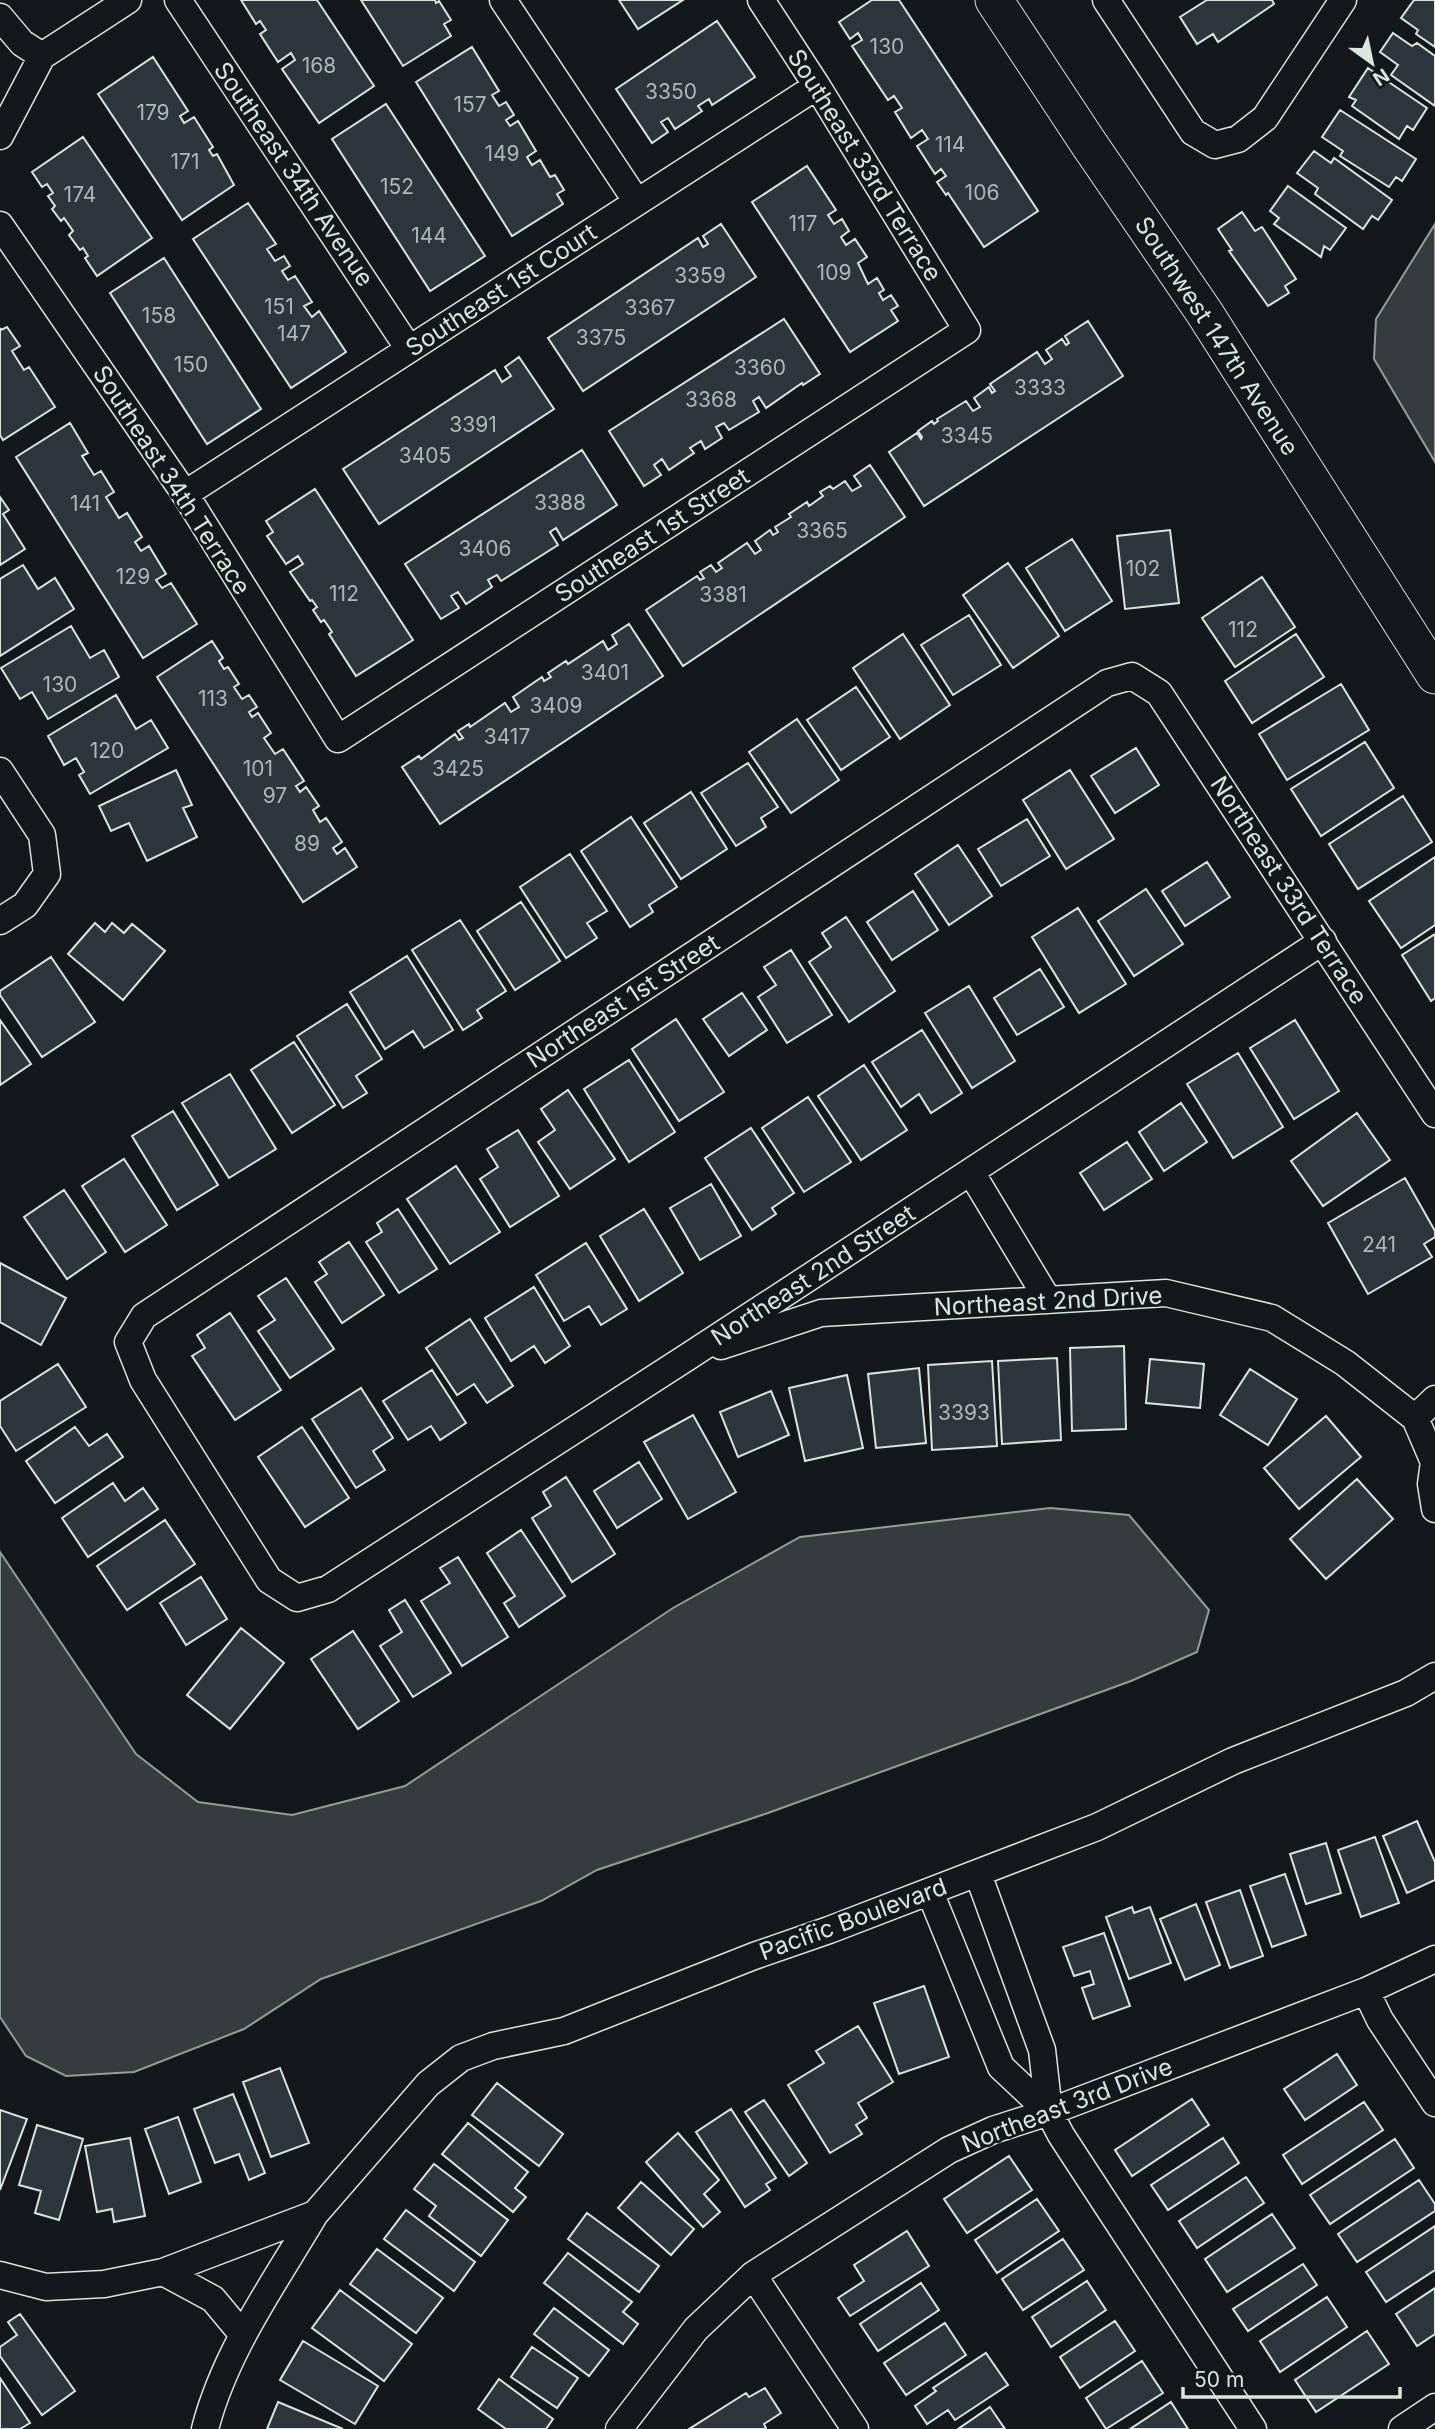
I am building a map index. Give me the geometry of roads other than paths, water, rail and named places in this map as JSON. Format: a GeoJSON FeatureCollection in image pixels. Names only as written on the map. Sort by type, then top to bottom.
{"type":"FeatureCollection","features":[{"type":"Feature","properties":{"kind":"street"},"geometry":{"type":"LineString","coordinates":[[0,136],[42,56],[128,0]]}},
{"type":"Feature","properties":{"kind":"street","name":"Southeast 34th Avenue"},"geometry":{"type":"LineString","coordinates":[[178,0],[409,349]]}},
{"type":"Feature","properties":{"kind":"street"},"geometry":{"type":"LineString","coordinates":[[503,0],[637,202]]}},
{"type":"Feature","properties":{"kind":"street","name":"Southeast 33rd Terrace"},"geometry":{"type":"LineString","coordinates":[[761,0],[967,330]]}},
{"type":"Feature","properties":{"kind":"street","name":"Southwest 147th Avenue"},"geometry":{"type":"LineString","coordinates":[[994,0],[1204,312],[1435,675]]}},
{"type":"Feature","properties":{"kind":"street"},"geometry":{"type":"LineString","coordinates":[[1107,0],[1193,132],[1215,145],[1238,139],[1265,118],[1343,0]]}},
{"type":"Feature","properties":{"kind":"street"},"geometry":{"type":"LineString","coordinates":[[0,17],[22,43],[42,56]]}},
{"type":"Feature","properties":{"kind":"street","name":"Southeast 1st Court"},"geometry":{"type":"LineString","coordinates":[[184,494],[817,86]]}},
{"type":"Feature","properties":{"kind":"street","name":"Southeast 34th Terrace"},"geometry":{"type":"LineString","coordinates":[[0,225],[184,494],[338,739]]}},
{"type":"Feature","properties":{"kind":"street","name":"Southeast 1st Street"},"geometry":{"type":"LineString","coordinates":[[338,739],[967,330]]}},
{"type":"Feature","properties":{"kind":"street","name":"Northeast 33rd Terrace"},"geometry":{"type":"LineString","coordinates":[[1132,676],[1159,692],[1435,1114]]}},
{"type":"Feature","properties":{"kind":"street","name":"Northeast 1st Street"},"geometry":{"type":"LineString","coordinates":[[297,1598],[269,1580],[143,1380],[128,1342],[144,1316],[1107,683],[1132,676]]}},
{"type":"Feature","properties":{"kind":"street"},"geometry":{"type":"LineString","coordinates":[[0,771],[42,835],[47,874],[25,905],[0,921]]}},
{"type":"Feature","properties":{"kind":"street","name":"Northeast 2nd Street"},"geometry":{"type":"LineString","coordinates":[[297,1598],[328,1589],[1323,941]]}},
{"type":"Feature","properties":{"kind":"street"},"geometry":{"type":"LineString","coordinates":[[971,1172],[1048,1300]]}},
{"type":"Feature","properties":{"kind":"street","name":"Northeast 2nd Drive"},"geometry":{"type":"LineString","coordinates":[[689,1356],[821,1313],[1166,1293],[1272,1318],[1345,1363],[1415,1418],[1435,1462],[1431,1484],[1435,1509]]}},
{"type":"Feature","properties":{"kind":"street"},"geometry":{"type":"LineString","coordinates":[[1415,1418],[1435,1399]]}},
{"type":"Feature","properties":{"kind":"street","name":"Pacific Boulevard"},"geometry":{"type":"LineString","coordinates":[[205,2429],[209,2411],[243,2334],[315,2214],[428,2084],[461,2059],[493,2046],[564,2031],[754,1956],[978,1874],[1097,1827],[1233,1761],[1406,1693],[1435,1676]]}},
{"type":"Feature","properties":{"kind":"street"},"geometry":{"type":"LineString","coordinates":[[978,1874],[1042,2050],[1049,2112],[1060,2135],[1253,2429]]}},
{"type":"Feature","properties":{"kind":"street"},"geometry":{"type":"LineString","coordinates":[[930,1892],[1001,2067],[1049,2112]]}},
{"type":"Feature","properties":{"kind":"street","name":"Northeast 3rd Drive"},"geometry":{"type":"LineString","coordinates":[[619,2429],[696,2329],[752,2274],[949,2150],[993,2130],[1049,2112],[1366,1991],[1435,1959]]}},
{"type":"Feature","properties":{"kind":"street"},"geometry":{"type":"LineString","coordinates":[[1366,1991],[1380,2020],[1435,2103]]}},
{"type":"Feature","properties":{"kind":"street"},"geometry":{"type":"LineString","coordinates":[[1,2276],[46,2287],[104,2284],[163,2272],[315,2214]]}},
{"type":"Feature","properties":{"kind":"street"},"geometry":{"type":"LineString","coordinates":[[163,2272],[213,2298],[243,2334]]}},
{"type":"Feature","properties":{"kind":"street"},"geometry":{"type":"LineString","coordinates":[[752,2274],[855,2429]]}},
{"type":"Feature","properties":{"kind":"street"},"geometry":{"type":"LineString","coordinates":[[1402,2429],[1435,2407]]}}]}
